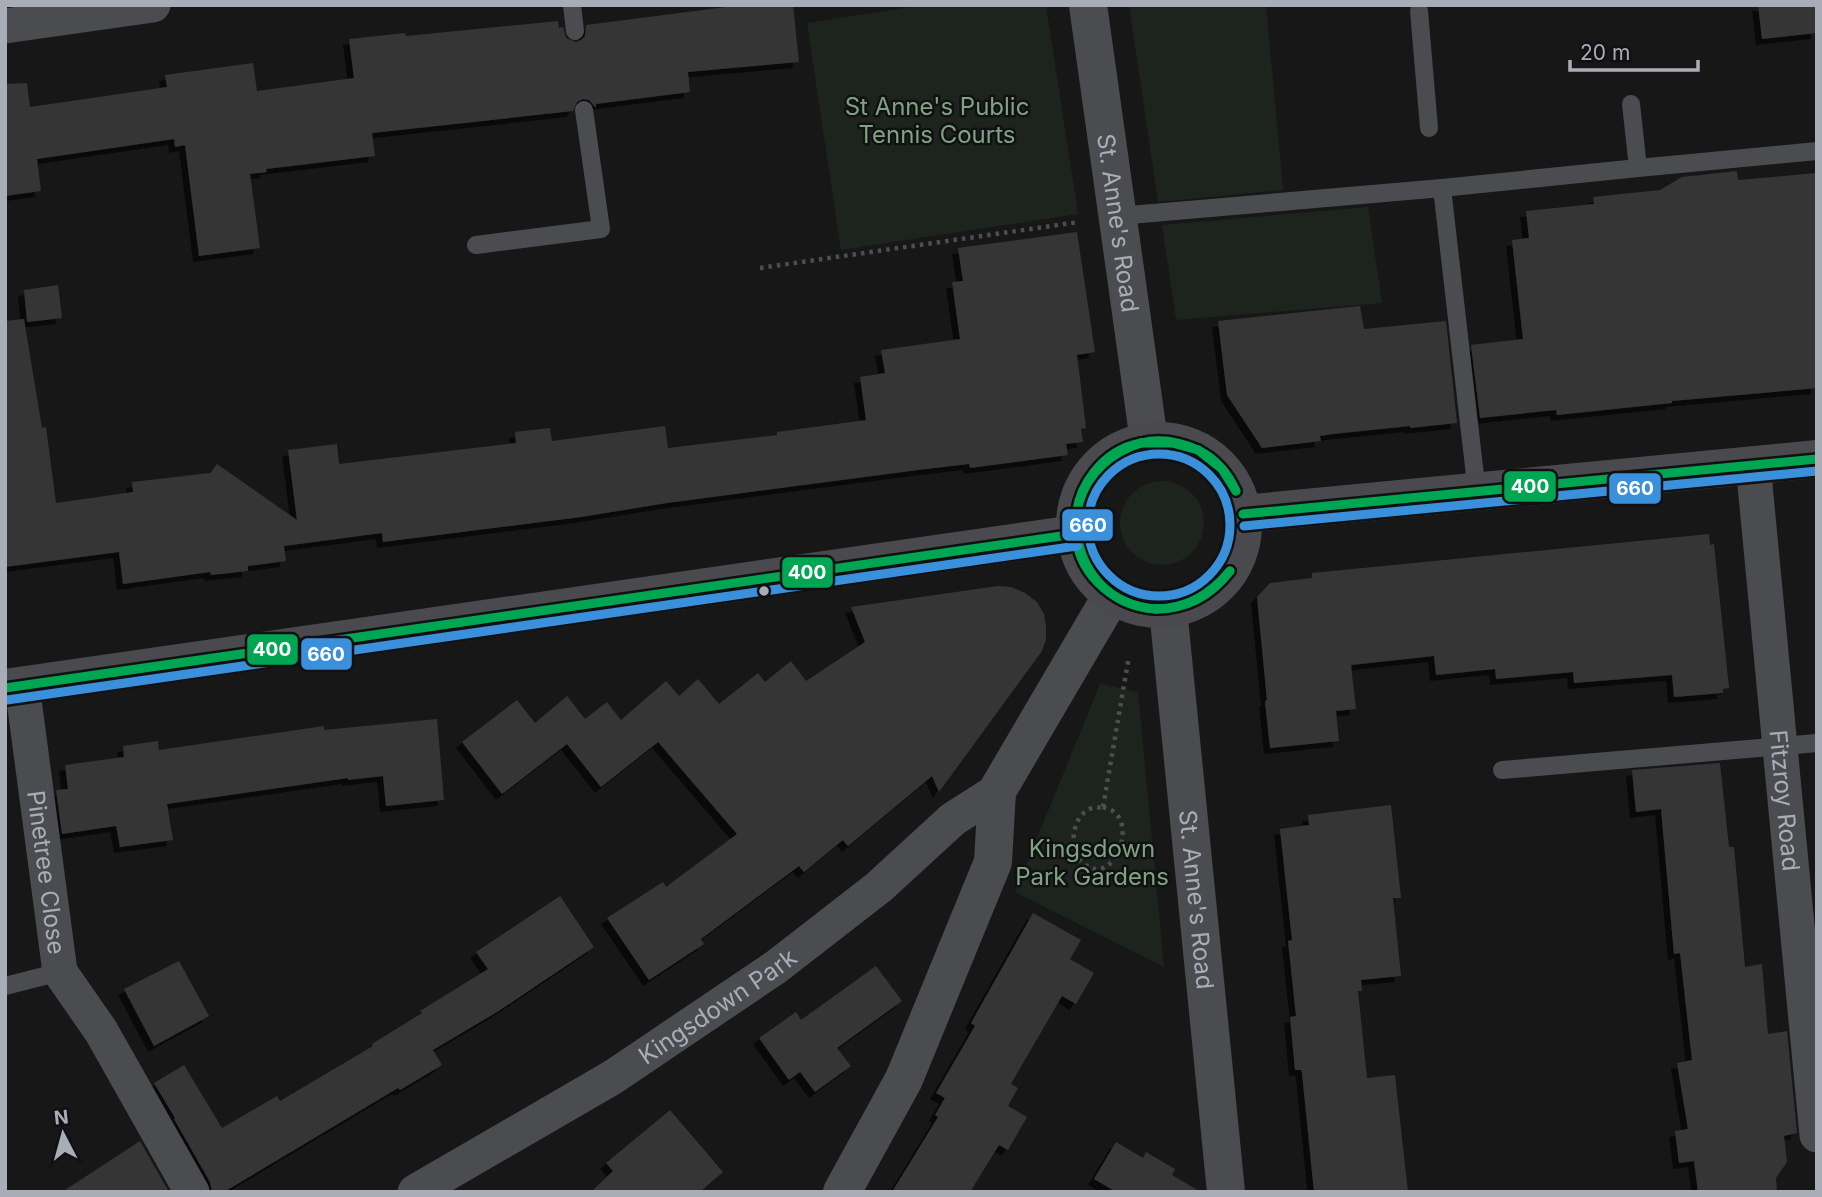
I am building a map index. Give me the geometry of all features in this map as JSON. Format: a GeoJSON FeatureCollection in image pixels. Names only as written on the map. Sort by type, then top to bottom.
{"type":"FeatureCollection","features":[{"type":"Feature","properties":{"kind":"main road"},"geometry":{"type":"LineString","coordinates":[[1149,441],[1172,442],[1192,447],[1210,457],[1225,472],[1236,489],[1244,533],[1238,555],[1227,576],[1211,592],[1191,604],[1139,604],[1097,583],[1079,552],[1075,515],[1079,497],[1088,480],[1100,465],[1115,453],[1149,441]]}},
{"type":"Feature","properties":{"kind":"main road"},"geometry":{"type":"LineString","coordinates":[[1242,514],[1817,459]]}},
{"type":"Feature","properties":{"kind":"main road"},"geometry":{"type":"LineString","coordinates":[[14,687],[1075,534]]}},
{"type":"Feature","properties":{"kind":"street"},"geometry":{"type":"LineString","coordinates":[[5,26],[153,5]]}},
{"type":"Feature","properties":{"kind":"street","name":"St. Anne's Road"},"geometry":{"type":"LineString","coordinates":[[1088,5],[1149,441]]}},
{"type":"Feature","properties":{"kind":"street","name":"Fitzroy Road"},"geometry":{"type":"LineString","coordinates":[[1753,464],[1817,1135]]}},
{"type":"Feature","properties":{"kind":"street","name":"St. Anne's Road"},"geometry":{"type":"LineString","coordinates":[[1139,604],[1226,1192]]}},
{"type":"Feature","properties":{"kind":"street","name":"Kingsdown Park"},"geometry":{"type":"LineString","coordinates":[[415,1192],[613,1077],[776,967],[879,887],[953,819],[997,791],[1139,604]]}},
{"type":"Feature","properties":{"kind":"street","name":"Pinetree Close"},"geometry":{"type":"LineString","coordinates":[[14,687],[60,972],[101,1031],[192,1192]]}},
{"type":"Feature","properties":{"kind":"street","name":"Kingsdown Park"},"geometry":{"type":"LineString","coordinates":[[842,1192],[904,1079],[993,862],[997,791]]}},
{"type":"Feature","properties":{"kind":"lane"},"geometry":{"type":"LineString","coordinates":[[572,5],[575,31]]}},
{"type":"Feature","properties":{"kind":"lane"},"geometry":{"type":"LineString","coordinates":[[1419,11],[1429,128]]}},
{"type":"Feature","properties":{"kind":"lane"},"geometry":{"type":"LineString","coordinates":[[1631,104],[1638,168]]}},
{"type":"Feature","properties":{"kind":"lane"},"geometry":{"type":"LineString","coordinates":[[476,245],[601,229],[584,110]]}},
{"type":"Feature","properties":{"kind":"lane"},"geometry":{"type":"LineString","coordinates":[[1118,216],[1817,152]]}},
{"type":"Feature","properties":{"kind":"lane"},"geometry":{"type":"LineString","coordinates":[[1442,188],[1477,493]]}},
{"type":"Feature","properties":{"kind":"lane"},"geometry":{"type":"LineString","coordinates":[[1502,770],[1817,743]]}},
{"type":"Feature","properties":{"kind":"lane"},"geometry":{"type":"LineString","coordinates":[[5,986],[60,972]]}},
{"type":"Feature","properties":{"kind":"path"},"geometry":{"type":"LineString","coordinates":[[760,268],[1118,216]]}},
{"type":"Feature","properties":{"kind":"path"},"geometry":{"type":"LineString","coordinates":[[1103,807],[1139,604]]}},
{"type":"Feature","properties":{"kind":"path"},"geometry":{"type":"LineString","coordinates":[[1103,807],[1113,811],[1119,818],[1123,840],[1115,859],[1108,866],[1097,870],[1080,862],[1075,853],[1074,834],[1077,823],[1090,808],[1103,807]]}},
{"type":"Feature","properties":{"kind":"green space","name":"St Anne's Public Tennis Courts"},"geometry":{"type":"Polygon","coordinates":[[[925,5],[1046,5],[1078,214],[841,250],[807,23],[925,5]]]}},
{"type":"Feature","properties":{"kind":"green space"},"geometry":{"type":"Polygon","coordinates":[[[1129,5],[1266,5],[1283,190],[1158,202],[1129,5]]]}},
{"type":"Feature","properties":{"kind":"green space"},"geometry":{"type":"Polygon","coordinates":[[[1368,207],[1382,303],[1176,320],[1162,225],[1368,207]]]}},
{"type":"Feature","properties":{"kind":"green space"},"geometry":{"type":"Polygon","coordinates":[[[1162,481],[1178,484],[1192,493],[1201,507],[1204,523],[1201,539],[1192,553],[1178,562],[1162,565],[1146,562],[1132,553],[1123,539],[1120,523],[1123,507],[1132,493],[1146,484],[1162,481]]]}},
{"type":"Feature","properties":{"kind":"green space","name":"Kingsdown Park Gardens"},"geometry":{"type":"Polygon","coordinates":[[[1100,684],[1138,692],[1164,967],[1015,892],[1100,684]]]}},
{"type":"Feature","properties":{"kind":"building"},"geometry":{"type":"Polygon","coordinates":[[[742,5],[793,5],[799,62],[688,72],[690,92],[596,104],[596,108],[589,100],[583,99],[577,102],[573,111],[372,133],[375,156],[266,169],[267,172],[250,174],[260,248],[199,256],[185,145],[175,147],[174,139],[37,159],[41,191],[5,196],[5,84],[27,83],[30,107],[167,87],[165,75],[253,63],[257,91],[354,78],[349,39],[558,21],[566,38],[576,42],[585,36],[586,25],[742,5]]]}},
{"type":"Feature","properties":{"kind":"building"},"geometry":{"type":"Polygon","coordinates":[[[1758,5],[1817,5],[1817,33],[1762,39],[1758,5]]]}},
{"type":"Feature","properties":{"kind":"building"},"geometry":{"type":"Polygon","coordinates":[[[1737,171],[1738,180],[1817,173],[1817,388],[1557,415],[1556,410],[1480,418],[1471,345],[1523,339],[1512,240],[1529,238],[1526,211],[1594,204],[1593,197],[1660,190],[1682,177],[1737,171]]]}},
{"type":"Feature","properties":{"kind":"building"},"geometry":{"type":"Polygon","coordinates":[[[1077,232],[1095,352],[1077,355],[1086,428],[1081,429],[1083,442],[1066,444],[1068,455],[970,468],[969,464],[918,470],[383,542],[382,533],[284,546],[286,561],[248,566],[248,571],[211,575],[210,572],[123,584],[119,552],[5,567],[5,321],[24,319],[42,428],[46,427],[56,503],[133,492],[132,482],[210,473],[217,464],[297,520],[288,450],[337,444],[339,464],[516,443],[515,432],[550,428],[552,441],[665,426],[668,448],[777,435],[777,432],[866,420],[860,377],[885,373],[881,350],[960,339],[952,282],[963,281],[958,248],[1077,232]]]}},
{"type":"Feature","properties":{"kind":"building"},"geometry":{"type":"Polygon","coordinates":[[[58,285],[62,318],[27,322],[24,290],[58,285]]]}},
{"type":"Feature","properties":{"kind":"building"},"geometry":{"type":"Polygon","coordinates":[[[1360,306],[1364,329],[1446,321],[1457,423],[1333,434],[1320,436],[1321,441],[1262,448],[1227,395],[1218,321],[1360,306]]]}},
{"type":"Feature","properties":{"kind":"building"},"geometry":{"type":"Polygon","coordinates":[[[1709,534],[1710,545],[1714,544],[1729,688],[1723,689],[1723,693],[1674,697],[1672,675],[1574,683],[1573,672],[1496,679],[1495,669],[1436,675],[1434,656],[1351,665],[1356,709],[1336,711],[1339,741],[1270,748],[1257,597],[1270,583],[1312,578],[1312,573],[1709,534]]]}},
{"type":"Feature","properties":{"kind":"building"},"geometry":{"type":"Polygon","coordinates":[[[998,586],[1011,587],[1037,602],[1044,614],[1046,640],[1042,651],[939,792],[932,776],[848,846],[843,840],[804,872],[799,866],[701,939],[704,944],[649,980],[607,918],[663,882],[666,887],[737,834],[658,742],[601,787],[567,744],[502,794],[462,742],[517,700],[535,723],[567,696],[585,719],[607,702],[621,720],[666,681],[679,696],[698,679],[719,704],[758,673],[765,682],[791,661],[806,681],[865,642],[851,607],[998,586]]]}},
{"type":"Feature","properties":{"kind":"building"},"geometry":{"type":"Polygon","coordinates":[[[437,719],[444,800],[386,806],[383,776],[348,778],[167,804],[173,840],[120,847],[116,826],[62,834],[56,790],[68,789],[65,765],[124,757],[123,746],[158,741],[159,750],[324,726],[324,730],[437,719]]]}},
{"type":"Feature","properties":{"kind":"building"},"geometry":{"type":"Polygon","coordinates":[[[1720,763],[1729,847],[1734,847],[1745,967],[1762,964],[1768,1034],[1787,1031],[1797,1133],[1784,1136],[1787,1162],[1776,1178],[1777,1192],[1698,1192],[1694,1161],[1679,1163],[1675,1131],[1688,1129],[1677,1063],[1692,1060],[1680,953],[1674,954],[1661,809],[1636,812],[1632,770],[1720,763]]]}},
{"type":"Feature","properties":{"kind":"building"},"geometry":{"type":"Polygon","coordinates":[[[1391,805],[1401,898],[1393,898],[1401,976],[1361,980],[1362,991],[1358,991],[1367,1078],[1395,1075],[1408,1192],[1314,1192],[1302,1073],[1301,1070],[1295,1070],[1290,1017],[1296,1016],[1288,941],[1292,940],[1280,829],[1309,825],[1308,815],[1391,805]]]}},
{"type":"Feature","properties":{"kind":"building"},"geometry":{"type":"Polygon","coordinates":[[[560,896],[594,947],[497,1012],[433,1050],[442,1065],[400,1090],[398,1088],[224,1192],[212,1192],[210,1182],[154,1083],[184,1065],[222,1128],[277,1096],[280,1101],[373,1046],[372,1044],[422,1013],[420,1011],[488,969],[476,952],[560,896]]]}},
{"type":"Feature","properties":{"kind":"building"},"geometry":{"type":"Polygon","coordinates":[[[1033,913],[1081,940],[1070,959],[1094,973],[1076,1004],[1062,996],[1011,1084],[1018,1088],[1008,1106],[1027,1117],[1008,1150],[999,1145],[970,1192],[892,1192],[938,1117],[935,1115],[945,1098],[936,1093],[975,1026],[971,1023],[1033,913]]]}},
{"type":"Feature","properties":{"kind":"building"},"geometry":{"type":"Polygon","coordinates":[[[179,961],[209,1016],[154,1046],[124,989],[179,961]]]}},
{"type":"Feature","properties":{"kind":"building"},"geometry":{"type":"Polygon","coordinates":[[[876,966],[902,1001],[837,1048],[851,1066],[815,1092],[800,1072],[789,1080],[759,1038],[796,1012],[801,1020],[876,966]]]}},
{"type":"Feature","properties":{"kind":"building"},"geometry":{"type":"Polygon","coordinates":[[[670,1110],[723,1172],[700,1192],[591,1192],[613,1171],[606,1163],[670,1110]]]}},
{"type":"Feature","properties":{"kind":"building"},"geometry":{"type":"Polygon","coordinates":[[[140,1141],[169,1192],[62,1192],[140,1141]]]}},
{"type":"Feature","properties":{"kind":"building"},"geometry":{"type":"Polygon","coordinates":[[[1116,1142],[1143,1158],[1146,1152],[1175,1169],[1172,1175],[1201,1192],[1116,1192],[1094,1179],[1116,1142]]]}},
{"type":"Feature","properties":{"kind":"transit line","name":"400"},"geometry":{"type":"LineString","coordinates":[[1141,443],[1170,442],[1198,450]]}},
{"type":"Feature","properties":{"kind":"transit line","name":"400"},"geometry":{"type":"LineString","coordinates":[[1076,525],[1080,497],[1094,472],[1115,453],[1141,443]]}},
{"type":"Feature","properties":{"kind":"transit line","name":"400"},"geometry":{"type":"LineString","coordinates":[[1076,525],[1078,506],[1094,473],[1120,452],[1141,443]]}},
{"type":"Feature","properties":{"kind":"transit line","name":"400"},"geometry":{"type":"LineString","coordinates":[[1141,443],[1172,443],[1198,450]]}},
{"type":"Feature","properties":{"kind":"transit line","name":"400"},"geometry":{"type":"LineString","coordinates":[[1198,450],[1221,467],[1236,491]]}},
{"type":"Feature","properties":{"kind":"transit line","name":"400"},"geometry":{"type":"LineString","coordinates":[[1198,450],[1222,469],[1236,491]]}},
{"type":"Feature","properties":{"kind":"transit line","name":"660"},"geometry":{"type":"LineString","coordinates":[[1159,454],[1186,459],[1209,475],[1225,498],[1230,525],[1225,552],[1209,575],[1186,591],[1159,596],[1132,591],[1109,575],[1093,552],[1088,525],[1093,498],[1109,475],[1132,459],[1159,454]]}},
{"type":"Feature","properties":{"kind":"transit line","name":"400"},"geometry":{"type":"LineString","coordinates":[[1243,514],[1817,459]]}},
{"type":"Feature","properties":{"kind":"transit line","name":"660"},"geometry":{"type":"LineString","coordinates":[[1244,526],[1817,471]]}},
{"type":"Feature","properties":{"kind":"transit line","name":"400"},"geometry":{"type":"LineString","coordinates":[[1076,525],[1083,557],[1099,583],[1124,601],[1156,609]]}},
{"type":"Feature","properties":{"kind":"transit line","name":"400"},"geometry":{"type":"LineString","coordinates":[[1076,525],[1081,557],[1098,583],[1125,601],[1156,609]]}},
{"type":"Feature","properties":{"kind":"transit line","name":"400"},"geometry":{"type":"LineString","coordinates":[[5,688],[1075,534]]}},
{"type":"Feature","properties":{"kind":"transit line","name":"660"},"geometry":{"type":"LineString","coordinates":[[7,700],[1077,546]]}},
{"type":"Feature","properties":{"kind":"transit line","name":"400"},"geometry":{"type":"LineString","coordinates":[[1156,609],[1178,607],[1198,599],[1215,587],[1230,571]]}},
{"type":"Feature","properties":{"kind":"transit line","name":"400"},"geometry":{"type":"LineString","coordinates":[[1156,609],[1178,606],[1197,599],[1230,571]]}}]}
